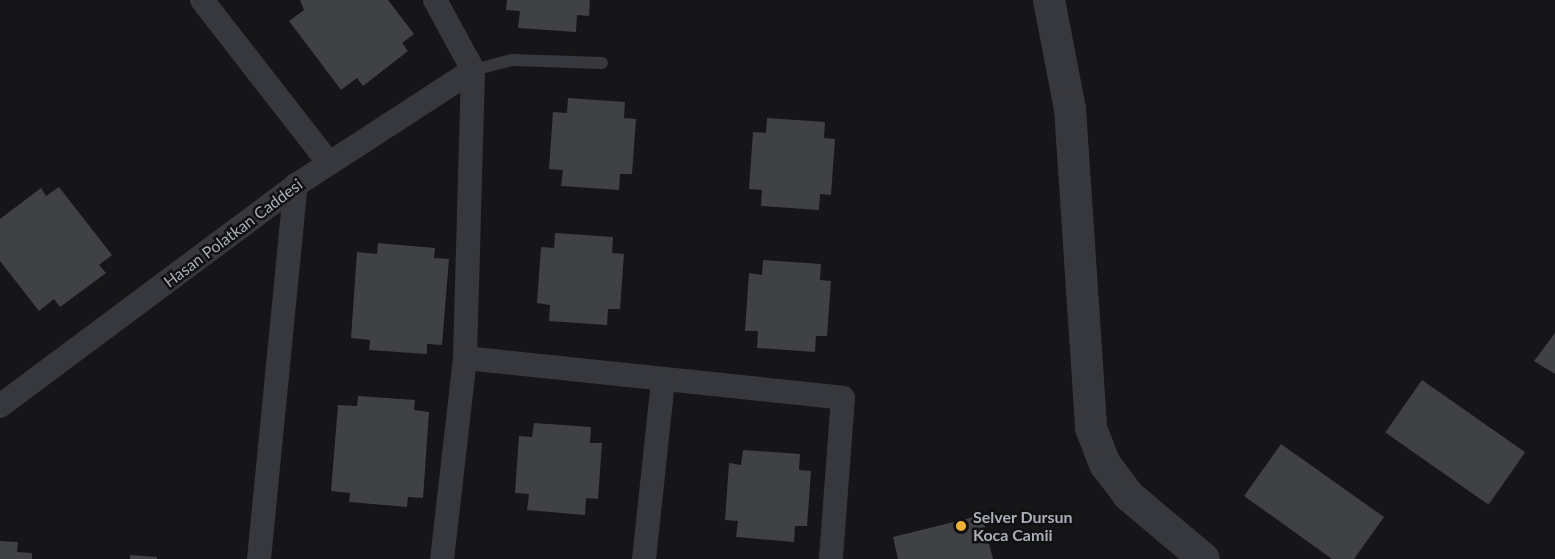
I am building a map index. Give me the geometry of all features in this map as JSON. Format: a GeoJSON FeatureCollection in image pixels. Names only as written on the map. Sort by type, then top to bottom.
{"type":"FeatureCollection","features":[{"type":"Feature","properties":{"kind":"street"},"geometry":{"type":"LineString","coordinates":[[202,0],[329,163]]}},
{"type":"Feature","properties":{"kind":"street"},"geometry":{"type":"LineString","coordinates":[[435,0],[473,70],[465,358],[442,559]]}},
{"type":"Feature","properties":{"kind":"street"},"geometry":{"type":"LineString","coordinates":[[1049,0],[1070,109],[1091,428],[1105,464],[1128,495],[1204,559]]}},
{"type":"Feature","properties":{"kind":"street","name":"Hasan Polatkan Caddesi"},"geometry":{"type":"LineString","coordinates":[[0,406],[296,186],[473,70]]}},
{"type":"Feature","properties":{"kind":"street"},"geometry":{"type":"LineString","coordinates":[[259,559],[296,186]]}},
{"type":"Feature","properties":{"kind":"street"},"geometry":{"type":"LineString","coordinates":[[465,358],[663,382],[843,398],[831,559]]}},
{"type":"Feature","properties":{"kind":"street"},"geometry":{"type":"LineString","coordinates":[[644,559],[663,382]]}},
{"type":"Feature","properties":{"kind":"lane"},"geometry":{"type":"LineString","coordinates":[[473,70],[512,60],[602,63]]}},
{"type":"Feature","properties":{"kind":"building"},"geometry":{"type":"Polygon","coordinates":[[[300,0],[388,0],[414,34],[402,43],[408,51],[363,86],[357,78],[341,90],[289,21],[304,10],[300,0]]]}},
{"type":"Feature","properties":{"kind":"building"},"geometry":{"type":"Polygon","coordinates":[[[507,0],[590,0],[589,16],[577,15],[576,32],[518,28],[520,11],[506,10],[507,0]]]}},
{"type":"Feature","properties":{"kind":"building"},"geometry":{"type":"Polygon","coordinates":[[[568,98],[625,102],[624,118],[636,119],[632,174],[620,174],[619,190],[561,186],[563,170],[549,169],[553,112],[567,113],[568,98]]]}},
{"type":"Feature","properties":{"kind":"building"},"geometry":{"type":"Polygon","coordinates":[[[767,118],[825,122],[824,138],[835,139],[831,195],[820,194],[819,210],[761,206],[762,190],[749,189],[753,132],[766,133],[767,118]]]}},
{"type":"Feature","properties":{"kind":"building"},"geometry":{"type":"Polygon","coordinates":[[[59,187],[112,255],[99,265],[106,273],[60,307],[54,299],[39,311],[0,261],[0,219],[41,188],[46,196],[59,187]]]}},
{"type":"Feature","properties":{"kind":"building"},"geometry":{"type":"Polygon","coordinates":[[[555,233],[613,237],[612,253],[624,254],[620,309],[608,309],[607,325],[549,321],[550,305],[537,303],[541,247],[554,248],[555,233]]]}},
{"type":"Feature","properties":{"kind":"building"},"geometry":{"type":"Polygon","coordinates":[[[378,243],[435,248],[434,258],[449,259],[442,345],[427,344],[427,354],[369,350],[370,340],[351,338],[357,252],[377,254],[378,243]]]}},
{"type":"Feature","properties":{"kind":"building"},"geometry":{"type":"Polygon","coordinates":[[[763,260],[821,264],[820,280],[831,281],[827,336],[816,336],[815,352],[757,348],[758,331],[745,331],[749,273],[762,275],[763,260]]]}},
{"type":"Feature","properties":{"kind":"building"},"geometry":{"type":"Polygon","coordinates":[[[1555,333],[1555,374],[1534,361],[1555,333]]]}},
{"type":"Feature","properties":{"kind":"building"},"geometry":{"type":"Polygon","coordinates":[[[1422,380],[1525,452],[1489,505],[1385,432],[1422,380]]]}},
{"type":"Feature","properties":{"kind":"building"},"geometry":{"type":"Polygon","coordinates":[[[358,396],[415,400],[414,410],[429,412],[423,498],[408,497],[407,507],[349,502],[350,493],[331,491],[338,405],[357,406],[358,396]]]}},
{"type":"Feature","properties":{"kind":"building"},"geometry":{"type":"Polygon","coordinates":[[[534,423],[591,427],[590,443],[602,443],[598,499],[586,498],[585,515],[527,510],[529,494],[515,493],[519,436],[532,437],[534,423]]]}},
{"type":"Feature","properties":{"kind":"building"},"geometry":{"type":"Polygon","coordinates":[[[1281,444],[1384,517],[1354,559],[1332,559],[1244,496],[1281,444]]]}},
{"type":"Feature","properties":{"kind":"building"},"geometry":{"type":"Polygon","coordinates":[[[743,450],[800,454],[799,470],[811,471],[807,526],[795,526],[794,542],[736,537],[738,521],[725,520],[729,463],[741,465],[743,450]]]}},
{"type":"Feature","properties":{"kind":"building","name":"Selver Dursun Koca Camii"},"geometry":{"type":"Polygon","coordinates":[[[982,515],[993,559],[898,559],[893,537],[982,515]]]}},
{"type":"Feature","properties":{"kind":"building"},"geometry":{"type":"Polygon","coordinates":[[[0,541],[18,542],[17,552],[32,553],[32,559],[0,559],[0,541]]]}},
{"type":"Feature","properties":{"kind":"building"},"geometry":{"type":"Polygon","coordinates":[[[130,555],[157,557],[157,559],[130,559],[130,555]]]}},
{"type":"Feature","properties":{"kind":"place","name":"Selver Dursun Koca Camii"},"geometry":{"type":"Point","coordinates":[961,526]}}]}
